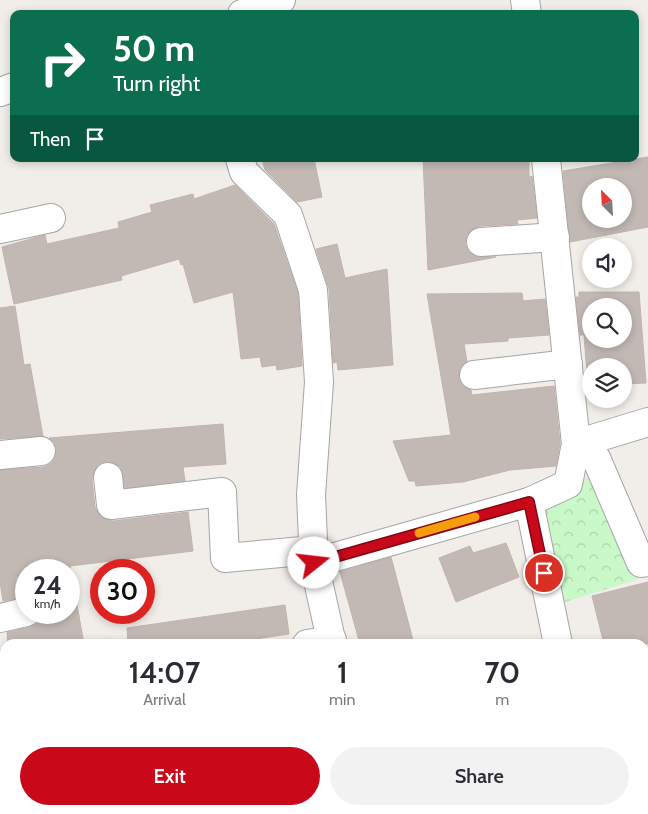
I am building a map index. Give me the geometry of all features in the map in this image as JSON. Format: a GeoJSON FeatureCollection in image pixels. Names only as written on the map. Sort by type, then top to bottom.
{"type":"FeatureCollection","features":[{"type":"Feature","properties":{"kind":"street"},"geometry":{"type":"LineString","coordinates":[[253,10],[281,0]]}},
{"type":"Feature","properties":{"kind":"street"},"geometry":{"type":"LineString","coordinates":[[241,162],[244,172],[288,215],[313,290],[319,382],[311,495],[314,557],[324,639]]}},
{"type":"Feature","properties":{"kind":"street"},"geometry":{"type":"LineString","coordinates":[[108,477],[110,505],[222,492],[225,558],[314,557],[529,502],[568,484],[576,444],[546,162]]}},
{"type":"Feature","properties":{"kind":"street"},"geometry":{"type":"LineString","coordinates":[[0,229],[51,218]]}},
{"type":"Feature","properties":{"kind":"street"},"geometry":{"type":"LineString","coordinates":[[481,242],[555,237]]}},
{"type":"Feature","properties":{"kind":"street"},"geometry":{"type":"LineString","coordinates":[[474,374],[568,364]]}},
{"type":"Feature","properties":{"kind":"street"},"geometry":{"type":"LineString","coordinates":[[576,444],[648,422]]}},
{"type":"Feature","properties":{"kind":"street"},"geometry":{"type":"LineString","coordinates":[[576,444],[596,458],[641,563],[648,562]]}},
{"type":"Feature","properties":{"kind":"street"},"geometry":{"type":"LineString","coordinates":[[0,455],[41,451]]}},
{"type":"Feature","properties":{"kind":"street"},"geometry":{"type":"LineString","coordinates":[[529,502],[557,639]]}},
{"type":"Feature","properties":{"kind":"street"},"geometry":{"type":"LineString","coordinates":[[0,618],[15,615]]}},
{"type":"Feature","properties":{"kind":"green space"},"geometry":{"type":"Polygon","coordinates":[[[590,470],[638,579],[562,603],[544,515],[549,504],[577,496],[590,470]]]}},
{"type":"Feature","properties":{"kind":"building"},"geometry":{"type":"Polygon","coordinates":[[[648,157],[648,227],[582,238],[582,240],[570,242],[563,171],[618,162],[639,162],[639,158],[648,157]]]}},
{"type":"Feature","properties":{"kind":"building"},"geometry":{"type":"Polygon","coordinates":[[[263,162],[315,162],[322,197],[297,202],[265,170],[263,162]]]}},
{"type":"Feature","properties":{"kind":"building"},"geometry":{"type":"Polygon","coordinates":[[[423,162],[529,162],[529,177],[532,176],[537,218],[517,220],[518,224],[480,226],[473,229],[467,235],[465,243],[468,251],[475,256],[496,257],[428,270],[423,162]]]}},
{"type":"Feature","properties":{"kind":"building"},"geometry":{"type":"Polygon","coordinates":[[[235,185],[274,224],[298,293],[302,366],[277,370],[276,365],[262,367],[260,357],[241,359],[233,292],[194,303],[183,264],[181,265],[179,259],[121,276],[122,280],[14,304],[2,247],[45,235],[47,244],[119,228],[118,222],[152,212],[150,205],[193,194],[194,199],[235,185]]]}},
{"type":"Feature","properties":{"kind":"building"},"geometry":{"type":"Polygon","coordinates":[[[337,244],[345,278],[387,269],[393,365],[338,370],[337,362],[333,363],[329,289],[316,249],[337,244]]]}},
{"type":"Feature","properties":{"kind":"building"},"geometry":{"type":"Polygon","coordinates":[[[579,292],[639,292],[646,383],[632,384],[632,358],[586,358],[585,348],[632,348],[632,298],[582,298],[582,335],[580,335],[576,297],[579,297],[579,292]]]}},
{"type":"Feature","properties":{"kind":"building"},"geometry":{"type":"Polygon","coordinates":[[[522,293],[523,301],[545,299],[549,335],[508,338],[508,341],[464,344],[467,362],[460,368],[459,377],[462,385],[471,390],[472,395],[554,386],[560,443],[556,466],[510,470],[463,482],[416,486],[415,481],[409,481],[393,441],[451,435],[427,294],[522,293]]]}},
{"type":"Feature","properties":{"kind":"building"},"geometry":{"type":"Polygon","coordinates":[[[15,306],[24,365],[30,364],[43,436],[0,439],[0,308],[15,306]]]}},
{"type":"Feature","properties":{"kind":"building"},"geometry":{"type":"Polygon","coordinates":[[[223,424],[226,464],[183,467],[185,481],[125,488],[121,468],[115,463],[107,461],[99,464],[94,471],[92,479],[95,507],[99,515],[105,519],[113,521],[188,512],[193,551],[127,559],[90,559],[90,564],[80,565],[80,559],[15,559],[15,599],[3,601],[0,582],[0,470],[43,467],[50,464],[55,458],[57,450],[54,442],[49,438],[223,424]]]}},
{"type":"Feature","properties":{"kind":"building"},"geometry":{"type":"Polygon","coordinates":[[[506,543],[519,577],[456,602],[439,558],[470,546],[473,553],[506,543]]]}},
{"type":"Feature","properties":{"kind":"building"},"geometry":{"type":"Polygon","coordinates":[[[391,557],[413,639],[359,639],[340,572],[391,557]]]}},
{"type":"Feature","properties":{"kind":"building"},"geometry":{"type":"Polygon","coordinates":[[[648,582],[648,639],[603,639],[592,596],[648,582]]]}},
{"type":"Feature","properties":{"kind":"building"},"geometry":{"type":"Polygon","coordinates":[[[285,605],[289,634],[256,639],[128,639],[127,628],[285,605]]]}},
{"type":"Feature","properties":{"kind":"building"},"geometry":{"type":"Polygon","coordinates":[[[80,622],[83,639],[8,639],[7,632],[36,624],[80,624],[80,622]]]}},
{"type":"Feature","properties":{"kind":"slow traffic"},"geometry":{"type":"LineString","coordinates":[[419,533],[475,517]]}},
{"type":"Feature","properties":{"kind":"route"},"geometry":{"type":"LineString","coordinates":[[314,563],[529,502],[544,573]]}}]}
